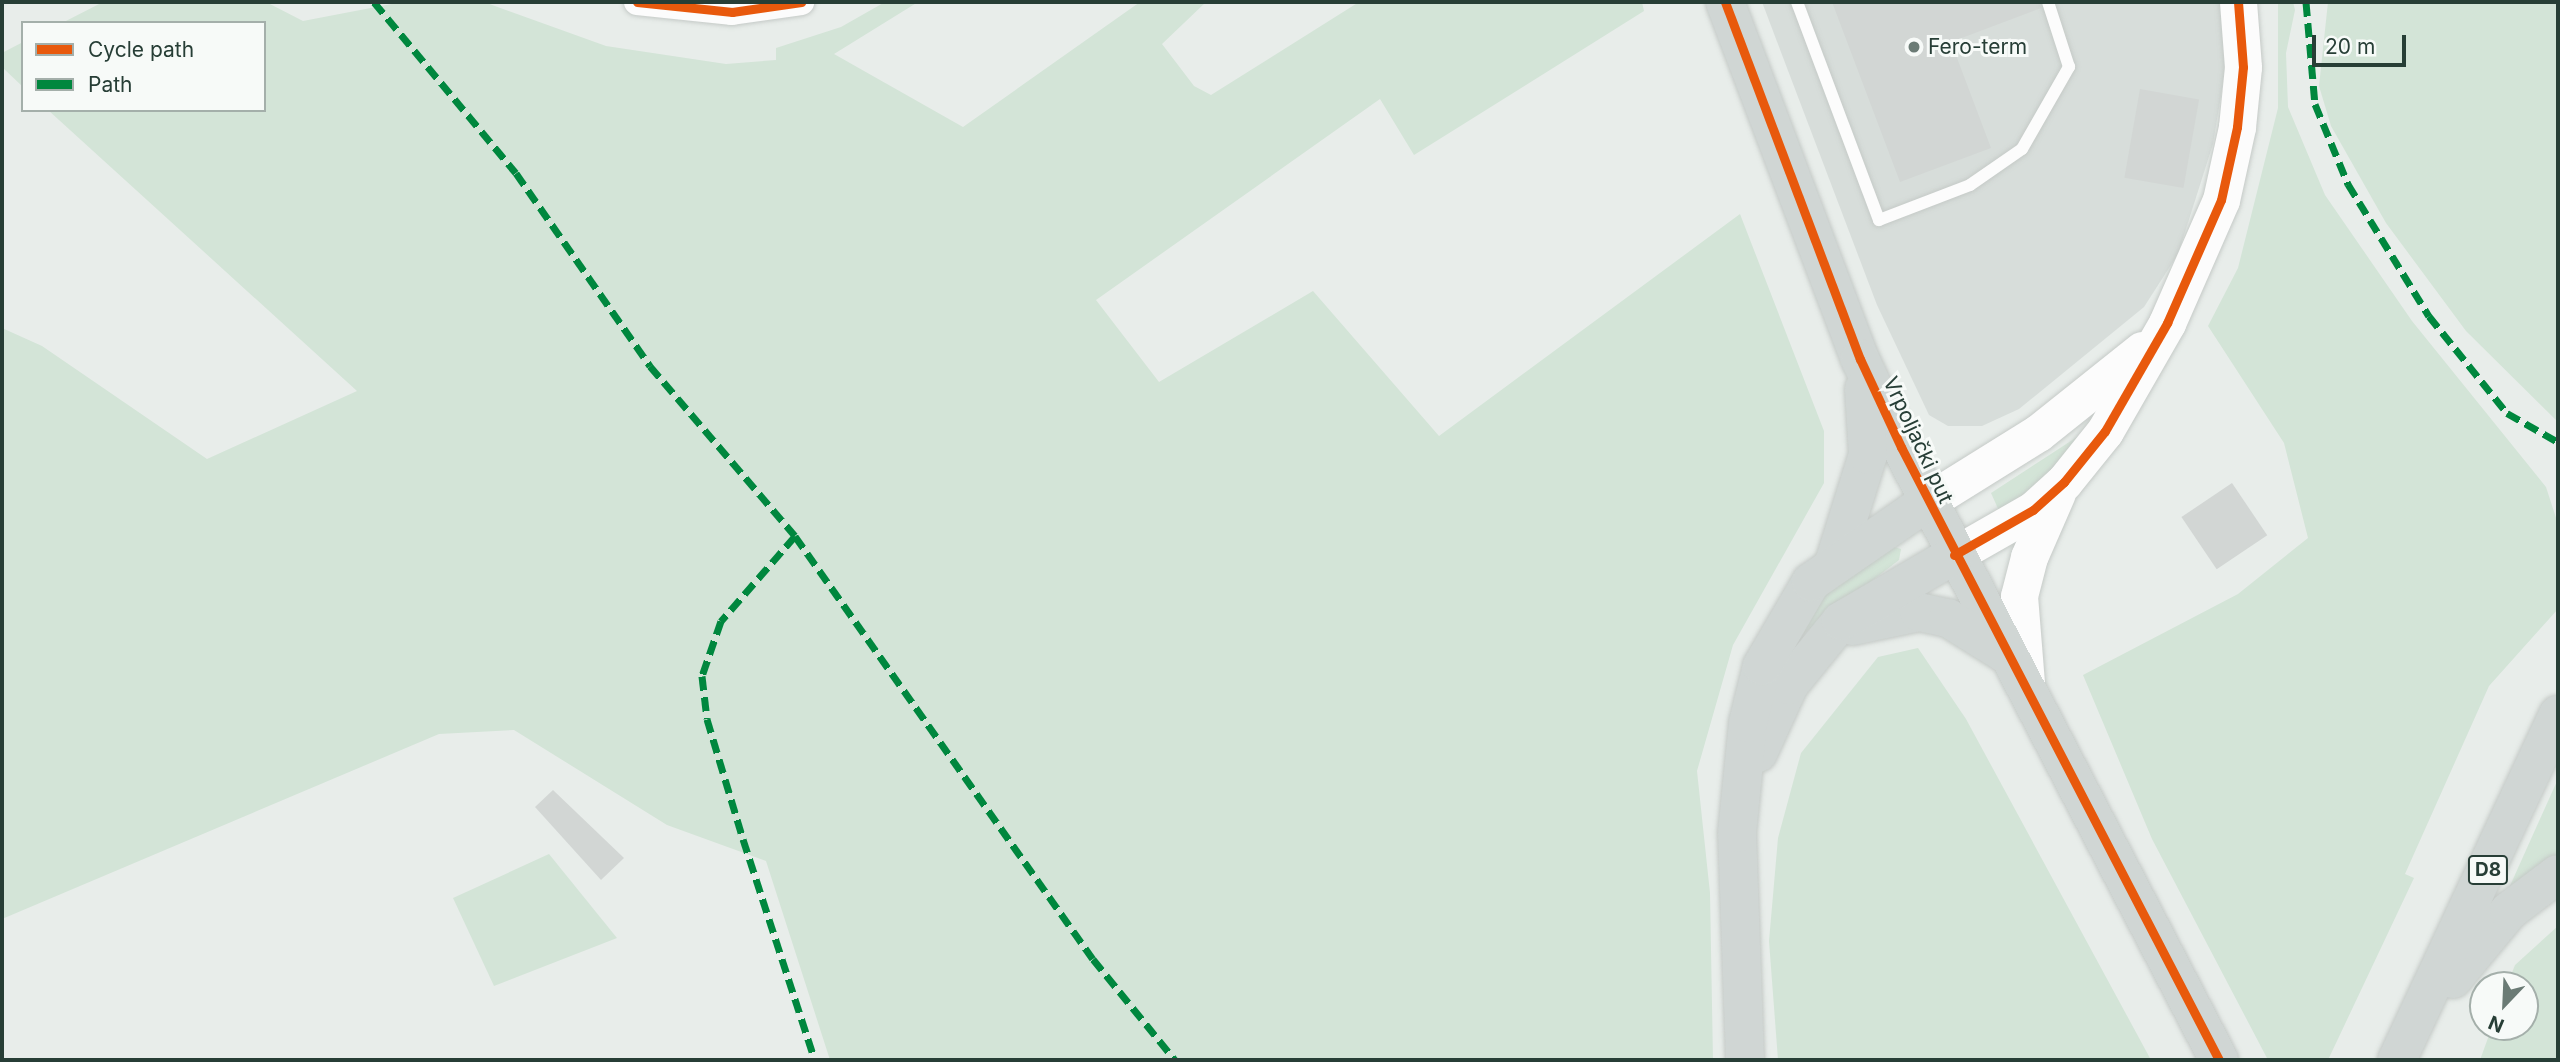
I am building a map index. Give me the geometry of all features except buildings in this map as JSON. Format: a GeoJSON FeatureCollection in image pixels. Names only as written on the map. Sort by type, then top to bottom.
{"type":"FeatureCollection","features":[{"type":"Feature","properties":{"kind":"main road","name":"Vrpoljački put"},"geometry":{"type":"LineString","coordinates":[[1725,2],[1860,359],[1954,555],[2220,1060]]}},
{"type":"Feature","properties":{"kind":"main road"},"geometry":{"type":"LineString","coordinates":[[1835,560],[1868,455],[1860,359]]}},
{"type":"Feature","properties":{"kind":"main road"},"geometry":{"type":"LineString","coordinates":[[1745,1060],[1737,833],[1746,781],[1748,723],[1762,666],[1793,606],[1835,560],[1927,502]]}},
{"type":"Feature","properties":{"kind":"main road"},"geometry":{"type":"LineString","coordinates":[[1746,781],[1789,685],[1825,638],[1861,604],[1954,555]]}},
{"type":"Feature","properties":{"kind":"main road"},"geometry":{"type":"LineString","coordinates":[[1825,638],[1874,617],[1919,612],[1966,627],[2006,654]]}},
{"type":"Feature","properties":{"kind":"main road","name":"D8"},"geometry":{"type":"LineString","coordinates":[[2397,1060],[2558,715]]}},
{"type":"Feature","properties":{"kind":"main road"},"geometry":{"type":"LineString","coordinates":[[2416,1024],[2508,911],[2558,874]]}},
{"type":"Feature","properties":{"kind":"street"},"geometry":{"type":"LineString","coordinates":[[637,2],[732,12],[801,2]]}},
{"type":"Feature","properties":{"kind":"street"},"geometry":{"type":"LineString","coordinates":[[1954,555],[2033,510],[2064,482],[2105,431],[2167,324],[2216,211],[2234,139],[2243,67],[2238,2]]}},
{"type":"Feature","properties":{"kind":"street"},"geometry":{"type":"LineString","coordinates":[[1927,502],[2085,400],[2167,324]]}},
{"type":"Feature","properties":{"kind":"street"},"geometry":{"type":"LineString","coordinates":[[2027,694],[2019,596],[2041,523],[2064,482]]}},
{"type":"Feature","properties":{"kind":"lane"},"geometry":{"type":"LineString","coordinates":[[1797,2],[1879,220],[1970,186],[2022,149],[2069,67],[2048,2]]}},
{"type":"Feature","properties":{"kind":"shaded area"},"geometry":{"type":"Polygon","coordinates":[[[1762,2],[2222,2],[2225,71],[2213,144],[2178,254],[2144,307],[2019,409],[1982,426],[1948,426],[1929,415],[1877,305],[1762,2]]]}},
{"type":"Feature","properties":{"kind":"green space"},"geometry":{"type":"Polygon","coordinates":[[[103,2],[266,2],[303,21],[402,2],[484,2],[606,46],[726,64],[776,60],[776,48],[841,27],[885,2],[918,2],[834,54],[963,127],[1140,2],[1206,2],[1162,44],[1194,86],[1211,95],[1359,2],[1642,2],[1644,11],[1414,155],[1380,99],[1096,300],[1159,382],[1313,291],[1439,436],[1740,214],[1824,431],[1824,483],[1733,645],[1697,771],[1710,893],[1713,1060],[830,1060],[766,861],[667,825],[514,730],[439,734],[2,919],[2,328],[42,346],[207,459],[357,391],[50,112],[266,112],[266,21],[66,21],[103,2]]]}},
{"type":"Feature","properties":{"kind":"green space"},"geometry":{"type":"Polygon","coordinates":[[[2278,2],[2293,2],[2295,10],[2286,53],[2288,107],[2325,195],[2412,321],[2546,487],[2558,524],[2558,609],[2489,686],[2405,874],[2414,878],[2328,1060],[2268,1060],[2152,839],[2083,675],[2238,594],[2308,538],[2284,443],[2208,326],[2238,268],[2278,108],[2278,2]]]}},
{"type":"Feature","properties":{"kind":"green space"},"geometry":{"type":"Polygon","coordinates":[[[2328,2],[2558,2],[2558,422],[2466,331],[2386,223],[2331,126],[2319,86],[2328,2]]]}},
{"type":"Feature","properties":{"kind":"green space"},"geometry":{"type":"Polygon","coordinates":[[[21,43],[21,85],[2,67],[2,53],[21,43]]]}},
{"type":"Feature","properties":{"kind":"green space"},"geometry":{"type":"Polygon","coordinates":[[[2077,437],[2083,442],[2046,487],[2000,513],[1991,493],[2077,437]]]}},
{"type":"Feature","properties":{"kind":"green space"},"geometry":{"type":"Polygon","coordinates":[[[1888,545],[1901,549],[1899,560],[1802,635],[1811,601],[1888,545]]]}},
{"type":"Feature","properties":{"kind":"green space"},"geometry":{"type":"Polygon","coordinates":[[[1918,648],[1966,719],[2151,1060],[1778,1060],[1769,941],[1778,838],[1801,753],[1878,657],[1918,648]]]}},
{"type":"Feature","properties":{"kind":"green space"},"geometry":{"type":"Polygon","coordinates":[[[2558,779],[2558,854],[2505,897],[2558,779]]]}},
{"type":"Feature","properties":{"kind":"green space"},"geometry":{"type":"Polygon","coordinates":[[[549,854],[617,938],[494,986],[453,898],[549,854]]]}},
{"type":"Feature","properties":{"kind":"green space"},"geometry":{"type":"Polygon","coordinates":[[[2558,926],[2558,1060],[2480,1060],[2487,1041],[2539,1041],[2539,971],[2513,971],[2515,965],[2558,926]]]}},
{"type":"Feature","properties":{"kind":"marked path"},"geometry":{"type":"LineString","coordinates":[[374,2],[516,173],[650,366],[795,536],[721,621],[702,676],[707,719],[815,1060]]}},
{"type":"Feature","properties":{"kind":"marked path"},"geometry":{"type":"LineString","coordinates":[[2306,2],[2315,104],[2348,184],[2429,316],[2507,413],[2558,442]]}},
{"type":"Feature","properties":{"kind":"marked path"},"geometry":{"type":"LineString","coordinates":[[795,536],[1093,959],[1175,1060]]}},
{"type":"Feature","properties":{"kind":"cycle path"},"geometry":{"type":"LineString","coordinates":[[637,2],[732,12],[801,2]]}},
{"type":"Feature","properties":{"kind":"cycle path"},"geometry":{"type":"LineString","coordinates":[[1725,2],[1860,359],[1901,447],[2219,1060]]}},
{"type":"Feature","properties":{"kind":"cycle path"},"geometry":{"type":"LineString","coordinates":[[1954,555],[2033,510],[2064,482],[2105,431],[2167,323],[2221,200],[2237,127],[2243,67],[2238,2]]}},
{"type":"Feature","properties":{"kind":"place","name":"Fero-term"},"geometry":{"type":"Point","coordinates":[1914,47]}}]}
